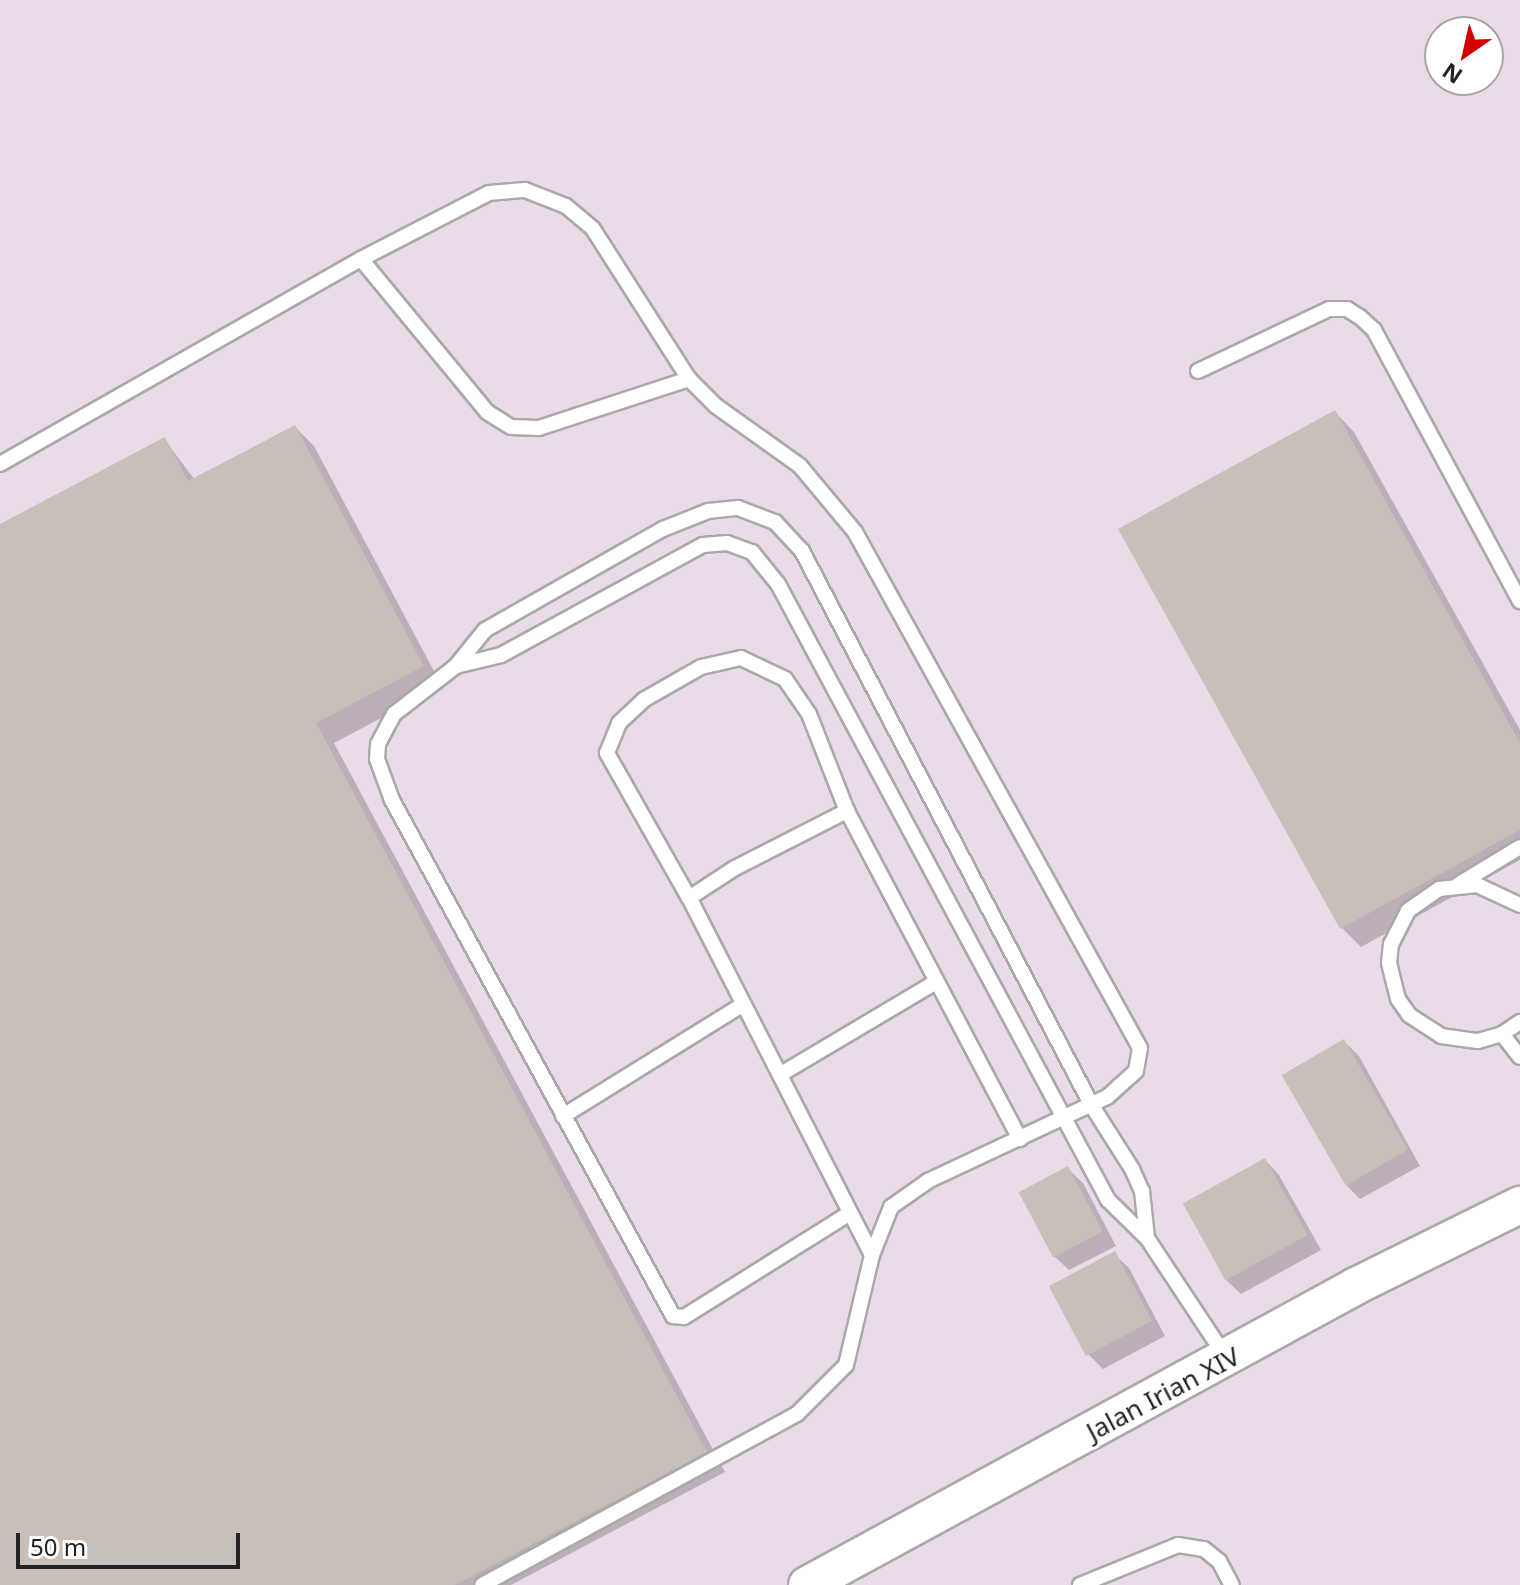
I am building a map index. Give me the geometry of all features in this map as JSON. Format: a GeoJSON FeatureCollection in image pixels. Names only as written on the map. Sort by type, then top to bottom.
{"type":"FeatureCollection","features":[{"type":"Feature","properties":{"kind":"street","name":"Jalan Irian XIV"},"geometry":{"type":"LineString","coordinates":[[807,1585],[1228,1359],[1356,1286],[1520,1205]]}},
{"type":"Feature","properties":{"kind":"lane"},"geometry":{"type":"LineString","coordinates":[[0,464],[361,259],[489,193],[525,190],[552,200],[593,229],[689,379],[716,406],[800,466],[855,532],[1140,1048],[1136,1071],[1092,1106],[928,1181],[891,1207],[872,1255],[846,1365],[818,1397],[797,1414],[482,1585]]}},
{"type":"Feature","properties":{"kind":"lane"},"geometry":{"type":"LineString","coordinates":[[361,259],[487,412],[511,427],[539,428],[689,379]]}},
{"type":"Feature","properties":{"kind":"lane"},"geometry":{"type":"LineString","coordinates":[[1198,371],[1329,309],[1347,309],[1360,317],[1374,330],[1520,601]]}},
{"type":"Feature","properties":{"kind":"lane"},"geometry":{"type":"LineString","coordinates":[[850,1213],[678,1317],[563,1116],[392,800],[377,759],[378,744],[394,714],[456,666],[485,630],[663,529],[708,511],[738,508],[775,522],[802,551],[1092,1106],[1142,1191],[1147,1238]]}},
{"type":"Feature","properties":{"kind":"lane"},"geometry":{"type":"LineString","coordinates":[[456,666],[501,655],[703,545],[727,543],[752,552],[778,584],[1108,1200],[1147,1238],[1228,1359]]}},
{"type":"Feature","properties":{"kind":"lane"},"geometry":{"type":"LineString","coordinates":[[872,1255],[689,898],[607,753],[619,723],[645,699],[701,667],[741,658],[785,679],[809,714],[847,811],[934,983],[1020,1139]]}},
{"type":"Feature","properties":{"kind":"lane"},"geometry":{"type":"LineString","coordinates":[[689,898],[735,868],[847,811]]}},
{"type":"Feature","properties":{"kind":"lane"},"geometry":{"type":"LineString","coordinates":[[1520,847],[1458,884],[1431,894],[1408,911],[1391,944],[1391,982],[1409,1015],[1441,1036],[1478,1041],[1502,1034],[1520,1022]]}},
{"type":"Feature","properties":{"kind":"lane"},"geometry":{"type":"LineString","coordinates":[[1458,884],[1496,889],[1520,905]]}},
{"type":"Feature","properties":{"kind":"lane"},"geometry":{"type":"LineString","coordinates":[[781,1074],[934,983]]}},
{"type":"Feature","properties":{"kind":"lane"},"geometry":{"type":"LineString","coordinates":[[563,1116],[742,1005]]}},
{"type":"Feature","properties":{"kind":"lane"},"geometry":{"type":"LineString","coordinates":[[1502,1034],[1520,1057]]}},
{"type":"Feature","properties":{"kind":"lane"},"geometry":{"type":"LineString","coordinates":[[1080,1585],[1178,1545],[1204,1549],[1219,1561],[1232,1585]]}},
{"type":"Feature","properties":{"kind":"shaded area"},"geometry":{"type":"Polygon","coordinates":[[[0,0],[1520,0],[1520,1585],[0,1585],[0,0]]]}},
{"type":"Feature","properties":{"kind":"building"},"geometry":{"type":"Polygon","coordinates":[[[1335,410],[1520,743],[1520,830],[1340,929],[1118,529],[1335,410]]]}},
{"type":"Feature","properties":{"kind":"building"},"geometry":{"type":"Polygon","coordinates":[[[295,425],[424,666],[316,723],[707,1452],[455,1585],[0,1585],[0,524],[165,437],[188,481],[295,425]]]}},
{"type":"Feature","properties":{"kind":"building"},"geometry":{"type":"Polygon","coordinates":[[[1344,1039],[1408,1150],[1346,1186],[1282,1075],[1344,1039]]]}},
{"type":"Feature","properties":{"kind":"building"},"geometry":{"type":"Polygon","coordinates":[[[1265,1158],[1308,1235],[1225,1281],[1183,1204],[1265,1158]]]}},
{"type":"Feature","properties":{"kind":"building"},"geometry":{"type":"Polygon","coordinates":[[[1068,1166],[1103,1231],[1053,1258],[1019,1192],[1068,1166]]]}},
{"type":"Feature","properties":{"kind":"building"},"geometry":{"type":"Polygon","coordinates":[[[1115,1251],[1152,1321],[1086,1356],[1049,1286],[1115,1251]]]}}]}
